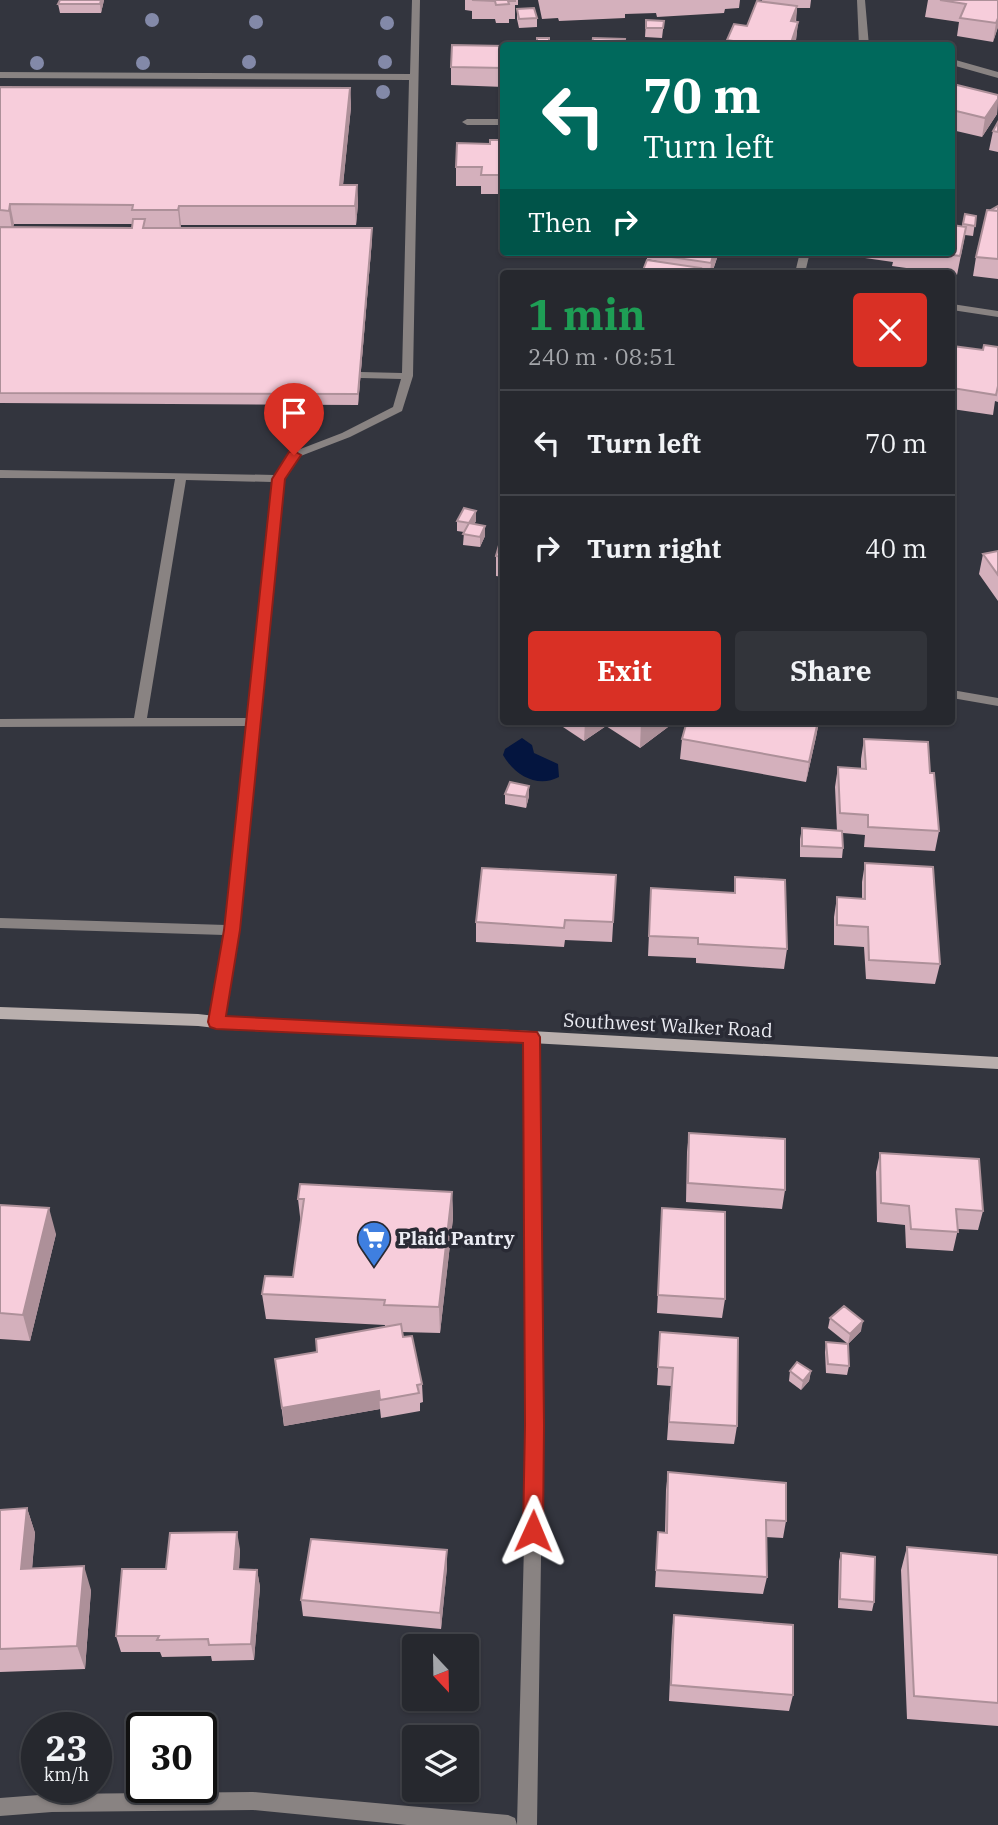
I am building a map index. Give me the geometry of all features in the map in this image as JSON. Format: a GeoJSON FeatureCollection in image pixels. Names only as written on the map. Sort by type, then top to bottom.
{"type":"FeatureCollection","features":[{"type":"Feature","properties":{"kind":"main road","name":"Southwest Walker Road"},"geometry":{"type":"LineString","coordinates":[[0,1013],[531,1037],[998,1063]]}},
{"type":"Feature","properties":{"kind":"street"},"geometry":{"type":"LineString","coordinates":[[216,1022],[232,930],[251,722],[278,479],[294,455],[346,435],[397,409],[407,376],[416,0]]}},
{"type":"Feature","properties":{"kind":"street"},"geometry":{"type":"LineString","coordinates":[[861,0],[864,42]]}},
{"type":"Feature","properties":{"kind":"street"},"geometry":{"type":"LineString","coordinates":[[955,63],[998,75]]}},
{"type":"Feature","properties":{"kind":"street"},"geometry":{"type":"LineString","coordinates":[[0,75],[414,77]]}},
{"type":"Feature","properties":{"kind":"street"},"geometry":{"type":"LineString","coordinates":[[467,122],[500,122]]}},
{"type":"Feature","properties":{"kind":"street"},"geometry":{"type":"LineString","coordinates":[[955,307],[998,314]]}},
{"type":"Feature","properties":{"kind":"street"},"geometry":{"type":"LineString","coordinates":[[361,375],[407,376]]}},
{"type":"Feature","properties":{"kind":"street"},"geometry":{"type":"LineString","coordinates":[[0,474],[278,479]]}},
{"type":"Feature","properties":{"kind":"street"},"geometry":{"type":"LineString","coordinates":[[140,722],[181,476]]}},
{"type":"Feature","properties":{"kind":"street"},"geometry":{"type":"LineString","coordinates":[[955,695],[998,702]]}},
{"type":"Feature","properties":{"kind":"street"},"geometry":{"type":"LineString","coordinates":[[0,723],[251,722]]}},
{"type":"Feature","properties":{"kind":"street"},"geometry":{"type":"LineString","coordinates":[[0,923],[232,930]]}},
{"type":"Feature","properties":{"kind":"street"},"geometry":{"type":"LineString","coordinates":[[527,1825],[535,1425],[531,1037]]}},
{"type":"Feature","properties":{"kind":"street"},"geometry":{"type":"LineString","coordinates":[[0,1807],[52,1803],[253,1801],[508,1825]]}},
{"type":"Feature","properties":{"kind":"water"},"geometry":{"type":"Polygon","coordinates":[[[522,738],[532,745],[534,753],[558,764],[559,777],[535,780],[514,769],[503,755],[505,749],[522,738]]]}},
{"type":"Feature","properties":{"kind":"building"},"geometry":{"type":"Polygon","coordinates":[[[60,0],[101,0],[100,4],[58,4],[60,0]]]}},
{"type":"Feature","properties":{"kind":"building"},"geometry":{"type":"Polygon","coordinates":[[[472,0],[515,1],[496,5],[495,1],[472,0]]]}},
{"type":"Feature","properties":{"kind":"building"},"geometry":{"type":"Polygon","coordinates":[[[940,0],[998,0],[998,18],[996,23],[960,18],[966,4],[940,0]]]}},
{"type":"Feature","properties":{"kind":"building"},"geometry":{"type":"Polygon","coordinates":[[[757,1],[797,6],[791,21],[798,22],[791,42],[727,40],[734,24],[747,26],[757,1]]]}},
{"type":"Feature","properties":{"kind":"building"},"geometry":{"type":"Polygon","coordinates":[[[534,8],[537,18],[519,19],[517,9],[534,8]]]}},
{"type":"Feature","properties":{"kind":"building"},"geometry":{"type":"Polygon","coordinates":[[[646,20],[664,21],[663,28],[646,28],[646,20]]]}},
{"type":"Feature","properties":{"kind":"building"},"geometry":{"type":"Polygon","coordinates":[[[537,38],[549,38],[549,42],[537,42],[537,38]]]}},
{"type":"Feature","properties":{"kind":"building"},"geometry":{"type":"Polygon","coordinates":[[[593,38],[625,39],[625,42],[592,42],[593,38]]]}},
{"type":"Feature","properties":{"kind":"building"},"geometry":{"type":"Polygon","coordinates":[[[452,45],[500,46],[500,68],[451,67],[452,45]]]}},
{"type":"Feature","properties":{"kind":"building"},"geometry":{"type":"Polygon","coordinates":[[[955,84],[998,95],[985,118],[955,111],[955,84]]]}},
{"type":"Feature","properties":{"kind":"building"},"geometry":{"type":"Polygon","coordinates":[[[0,87],[350,88],[340,185],[357,185],[355,206],[179,206],[178,210],[132,210],[133,205],[10,204],[9,211],[0,210],[0,87]]]}},
{"type":"Feature","properties":{"kind":"building"},"geometry":{"type":"Polygon","coordinates":[[[490,140],[500,140],[500,175],[481,175],[482,167],[456,167],[457,143],[490,144],[490,140]]]}},
{"type":"Feature","properties":{"kind":"building"},"geometry":{"type":"Polygon","coordinates":[[[987,210],[998,211],[998,259],[976,257],[987,210]]]}},
{"type":"Feature","properties":{"kind":"building"},"geometry":{"type":"Polygon","coordinates":[[[965,214],[976,216],[975,226],[963,224],[965,214]]]}},
{"type":"Feature","properties":{"kind":"building"},"geometry":{"type":"Polygon","coordinates":[[[133,219],[145,219],[143,228],[372,228],[358,394],[0,393],[0,227],[132,228],[133,219]]]}},
{"type":"Feature","properties":{"kind":"building"},"geometry":{"type":"Polygon","coordinates":[[[955,225],[966,227],[960,256],[955,255],[955,225]]]}},
{"type":"Feature","properties":{"kind":"building"},"geometry":{"type":"Polygon","coordinates":[[[664,256],[713,256],[711,263],[664,256]]]}},
{"type":"Feature","properties":{"kind":"building"},"geometry":{"type":"Polygon","coordinates":[[[647,260],[701,268],[700,270],[643,270],[647,260]]]}},
{"type":"Feature","properties":{"kind":"building"},"geometry":{"type":"Polygon","coordinates":[[[984,345],[998,347],[996,395],[955,388],[955,346],[983,350],[984,345]]]}},
{"type":"Feature","properties":{"kind":"building"},"geometry":{"type":"Polygon","coordinates":[[[464,508],[476,511],[469,523],[457,521],[464,508]]]}},
{"type":"Feature","properties":{"kind":"building"},"geometry":{"type":"Polygon","coordinates":[[[469,523],[485,526],[480,537],[463,534],[469,523]]]}},
{"type":"Feature","properties":{"kind":"building"},"geometry":{"type":"Polygon","coordinates":[[[998,551],[998,575],[983,554],[998,551]]]}},
{"type":"Feature","properties":{"kind":"building"},"geometry":{"type":"Polygon","coordinates":[[[686,725],[817,725],[809,762],[682,739],[686,725]]]}},
{"type":"Feature","properties":{"kind":"building"},"geometry":{"type":"Polygon","coordinates":[[[864,739],[928,742],[930,773],[934,773],[939,831],[868,827],[868,815],[840,813],[838,767],[866,769],[864,739]]]}},
{"type":"Feature","properties":{"kind":"building"},"geometry":{"type":"Polygon","coordinates":[[[510,782],[529,786],[526,797],[505,794],[510,782]]]}},
{"type":"Feature","properties":{"kind":"building"},"geometry":{"type":"Polygon","coordinates":[[[802,828],[842,831],[843,848],[802,846],[802,828]]]}},
{"type":"Feature","properties":{"kind":"building"},"geometry":{"type":"Polygon","coordinates":[[[865,863],[933,867],[940,964],[869,960],[868,927],[837,925],[837,897],[865,899],[865,863]]]}},
{"type":"Feature","properties":{"kind":"building"},"geometry":{"type":"Polygon","coordinates":[[[482,868],[616,875],[613,922],[565,920],[564,928],[476,922],[482,868]]]}},
{"type":"Feature","properties":{"kind":"building"},"geometry":{"type":"Polygon","coordinates":[[[735,877],[785,880],[787,949],[698,944],[698,938],[649,936],[651,888],[735,893],[735,877]]]}},
{"type":"Feature","properties":{"kind":"building"},"geometry":{"type":"Polygon","coordinates":[[[689,1133],[785,1139],[785,1190],[688,1183],[689,1133]]]}},
{"type":"Feature","properties":{"kind":"building"},"geometry":{"type":"Polygon","coordinates":[[[880,1153],[979,1159],[983,1211],[956,1209],[958,1232],[911,1229],[909,1206],[881,1203],[880,1153]]]}},
{"type":"Feature","properties":{"kind":"building","name":"Plaid Pantry"},"geometry":{"type":"Polygon","coordinates":[[[300,1184],[452,1192],[439,1307],[384,1305],[385,1300],[262,1294],[265,1276],[293,1277],[304,1199],[298,1199],[300,1184]]]}},
{"type":"Feature","properties":{"kind":"building"},"geometry":{"type":"Polygon","coordinates":[[[0,1205],[49,1208],[23,1315],[0,1313],[0,1205]]]}},
{"type":"Feature","properties":{"kind":"building"},"geometry":{"type":"Polygon","coordinates":[[[662,1208],[725,1212],[725,1299],[658,1295],[662,1208]]]}},
{"type":"Feature","properties":{"kind":"building"},"geometry":{"type":"Polygon","coordinates":[[[844,1306],[863,1321],[850,1334],[830,1318],[844,1306]]]}},
{"type":"Feature","properties":{"kind":"building"},"geometry":{"type":"Polygon","coordinates":[[[401,1324],[403,1337],[412,1336],[422,1384],[417,1385],[419,1393],[380,1400],[379,1391],[282,1408],[275,1359],[317,1352],[316,1339],[401,1324]]]}},
{"type":"Feature","properties":{"kind":"building"},"geometry":{"type":"Polygon","coordinates":[[[660,1332],[738,1338],[737,1426],[669,1422],[673,1368],[658,1367],[660,1332]]]}},
{"type":"Feature","properties":{"kind":"building"},"geometry":{"type":"Polygon","coordinates":[[[826,1342],[848,1344],[849,1366],[828,1364],[826,1342]]]}},
{"type":"Feature","properties":{"kind":"building"},"geometry":{"type":"Polygon","coordinates":[[[797,1362],[811,1371],[803,1381],[790,1371],[797,1362]]]}},
{"type":"Feature","properties":{"kind":"building"},"geometry":{"type":"Polygon","coordinates":[[[668,1472],[786,1483],[786,1521],[766,1520],[767,1577],[656,1570],[658,1532],[667,1533],[668,1472]]]}},
{"type":"Feature","properties":{"kind":"building"},"geometry":{"type":"Polygon","coordinates":[[[27,1508],[21,1569],[84,1566],[77,1646],[0,1649],[0,1510],[27,1508]]]}},
{"type":"Feature","properties":{"kind":"building"},"geometry":{"type":"Polygon","coordinates":[[[237,1532],[234,1569],[257,1570],[251,1644],[209,1645],[208,1639],[157,1640],[159,1636],[116,1636],[122,1569],[166,1569],[170,1533],[237,1532]]]}},
{"type":"Feature","properties":{"kind":"building"},"geometry":{"type":"Polygon","coordinates":[[[311,1539],[447,1550],[440,1613],[301,1600],[311,1539]]]}},
{"type":"Feature","properties":{"kind":"building"},"geometry":{"type":"Polygon","coordinates":[[[907,1547],[998,1555],[998,1703],[914,1696],[907,1547]]]}},
{"type":"Feature","properties":{"kind":"building"},"geometry":{"type":"Polygon","coordinates":[[[841,1553],[875,1557],[874,1602],[840,1599],[841,1553]]]}},
{"type":"Feature","properties":{"kind":"building"},"geometry":{"type":"Polygon","coordinates":[[[674,1615],[793,1625],[793,1695],[671,1685],[674,1615]]]}},
{"type":"Feature","properties":{"kind":"place","name":"Plaid Pantry"},"geometry":{"type":"Point","coordinates":[374,1268]}},
{"type":"Feature","properties":{"kind":"route"},"geometry":{"type":"LineString","coordinates":[[294,455],[278,479],[251,722],[232,930],[216,1022],[531,1037],[535,1425],[533,1531]]}}]}
